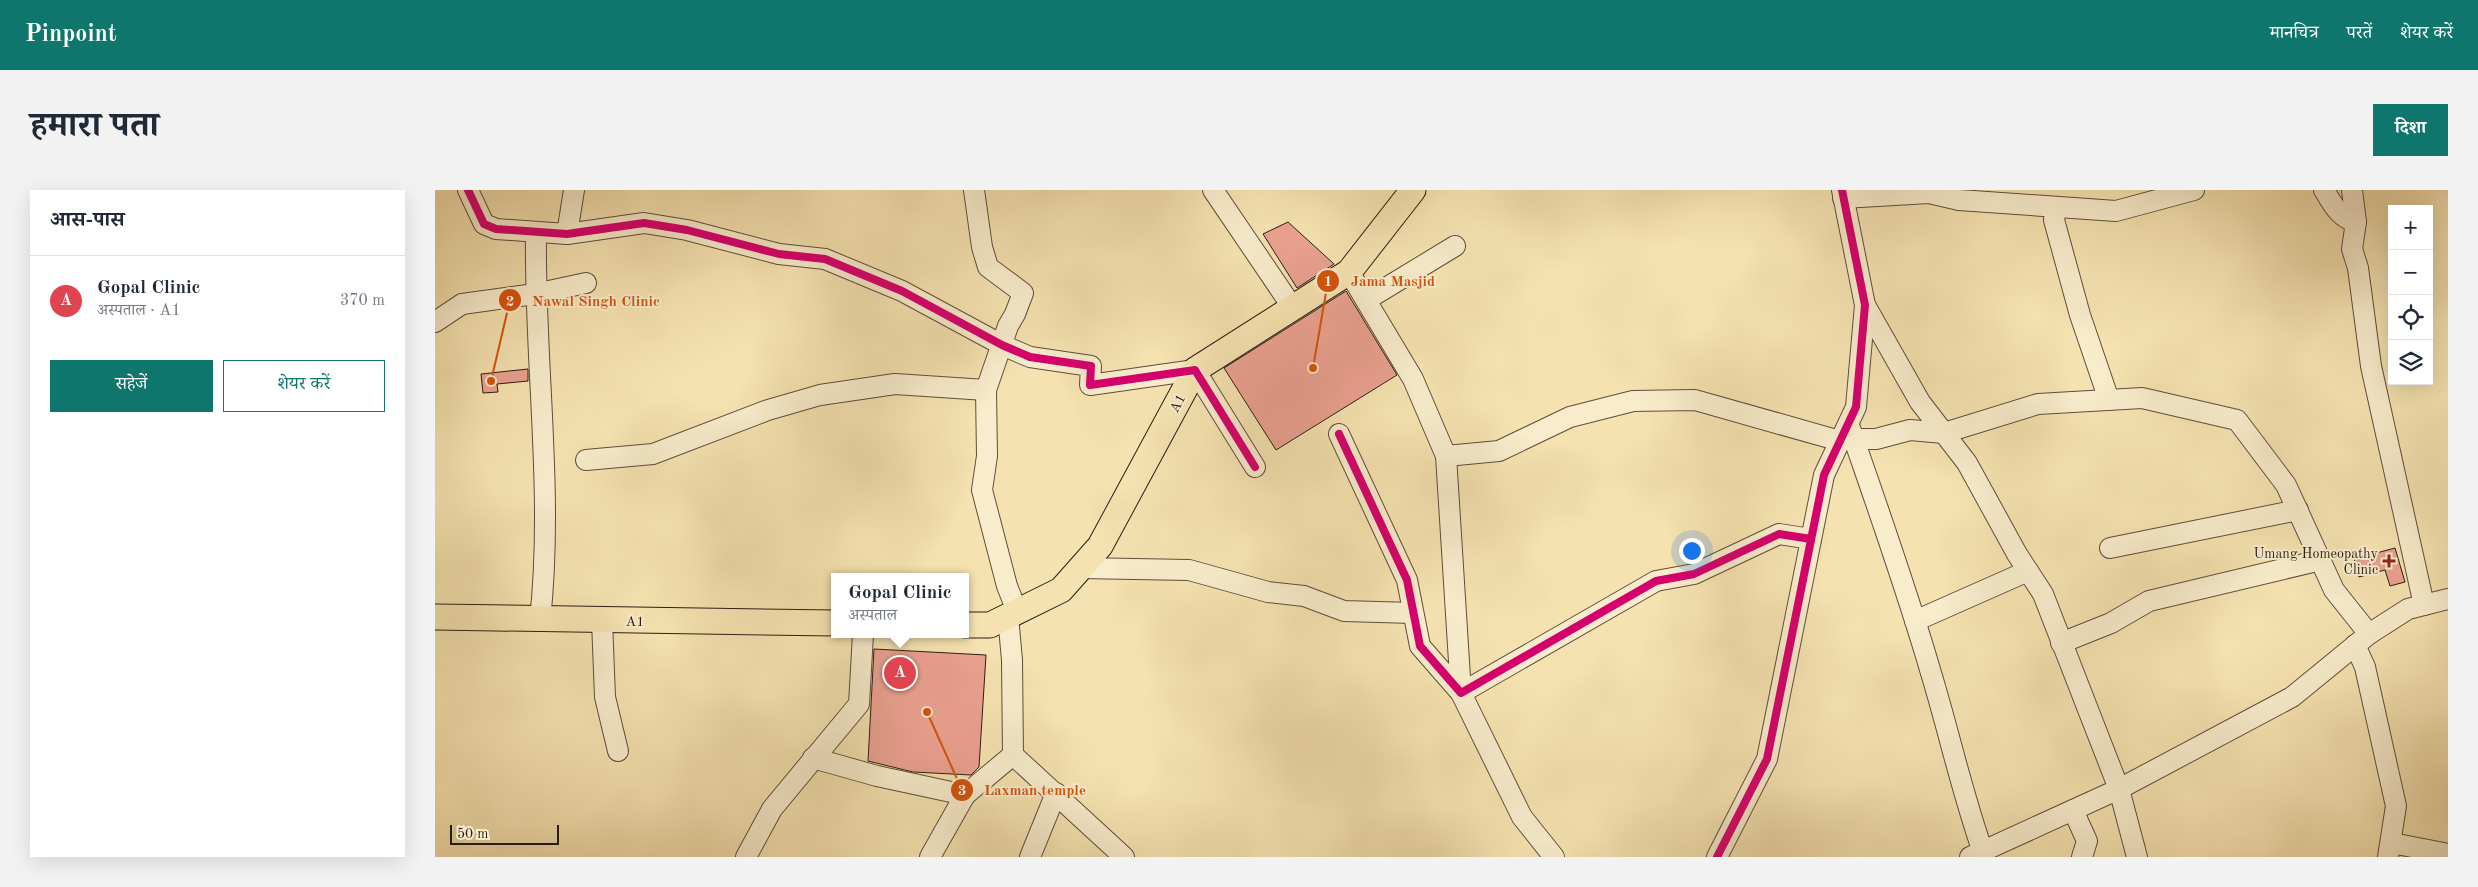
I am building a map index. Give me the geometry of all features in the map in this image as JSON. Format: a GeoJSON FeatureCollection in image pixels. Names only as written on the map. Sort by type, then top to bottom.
{"type":"FeatureCollection","features":[{"type":"Feature","properties":{"kind":"main road","name":"A1"},"geometry":{"type":"LineString","coordinates":[[969,625],[990,625],[1061,590],[1100,546],[1195,370],[1349,272],[1413,190]]}},
{"type":"Feature","properties":{"kind":"main road","name":"A1"},"geometry":{"type":"LineString","coordinates":[[435,617],[831,623]]}},
{"type":"Feature","properties":{"kind":"street"},"geometry":{"type":"LineString","coordinates":[[467,190],[484,224],[496,230],[567,234],[644,224],[687,230],[779,254],[825,259],[902,291],[1002,345],[1031,358],[1091,366],[1090,385],[1195,370],[1255,467]]}},
{"type":"Feature","properties":{"kind":"street"},"geometry":{"type":"LineString","coordinates":[[567,234],[574,190]]}},
{"type":"Feature","properties":{"kind":"street"},"geometry":{"type":"LineString","coordinates":[[974,190],[982,247],[988,267],[1023,293],[986,390],[987,456],[982,490],[1013,614],[1013,755],[1124,857]]}},
{"type":"Feature","properties":{"kind":"street"},"geometry":{"type":"LineString","coordinates":[[1213,190],[1293,308]]}},
{"type":"Feature","properties":{"kind":"street"},"geometry":{"type":"LineString","coordinates":[[1717,857],[1767,759],[1824,475],[1847,434],[1856,407],[1865,305],[1842,194],[1929,193],[1959,200],[2116,211],[2194,190]]}},
{"type":"Feature","properties":{"kind":"street"},"geometry":{"type":"LineString","coordinates":[[2325,190],[2334,208],[2349,220],[2355,222]]}},
{"type":"Feature","properties":{"kind":"street"},"geometry":{"type":"LineString","coordinates":[[2352,190],[2355,222],[2352,249],[2358,268],[2371,366],[2424,605]]}},
{"type":"Feature","properties":{"kind":"street"},"geometry":{"type":"LineString","coordinates":[[2056,206],[2054,220],[2080,315],[2109,400]]}},
{"type":"Feature","properties":{"kind":"street"},"geometry":{"type":"LineString","coordinates":[[536,232],[535,294],[541,408],[545,574],[540,620]]}},
{"type":"Feature","properties":{"kind":"street"},"geometry":{"type":"LineString","coordinates":[[1366,300],[1455,246]]}},
{"type":"Feature","properties":{"kind":"street"},"geometry":{"type":"LineString","coordinates":[[1349,272],[1413,379],[1446,456],[1461,693]]}},
{"type":"Feature","properties":{"kind":"street"},"geometry":{"type":"LineString","coordinates":[[435,322],[462,304],[535,294],[586,283]]}},
{"type":"Feature","properties":{"kind":"street"},"geometry":{"type":"LineString","coordinates":[[1865,305],[1920,402],[1967,463],[2043,594],[2119,789],[2137,857]]}},
{"type":"Feature","properties":{"kind":"street"},"geometry":{"type":"LineString","coordinates":[[586,460],[653,454],[768,410],[820,395],[895,384],[986,390]]}},
{"type":"Feature","properties":{"kind":"street"},"geometry":{"type":"LineString","coordinates":[[1446,456],[1499,451],[1570,417],[1633,400],[1695,400],[1876,439],[1909,430],[1944,433],[2038,404],[2142,398],[2237,420],[2286,485],[2334,590],[2362,640],[2365,667],[2396,806],[2390,850],[2448,854]]}},
{"type":"Feature","properties":{"kind":"street"},"geometry":{"type":"LineString","coordinates":[[1339,434],[1407,580],[1420,646],[1461,693],[1523,817],[1553,857]]}},
{"type":"Feature","properties":{"kind":"street"},"geometry":{"type":"LineString","coordinates":[[1847,434],[1915,621],[1932,675],[1977,854],[2119,789],[2292,697],[2362,640],[2408,609],[2448,599]]}},
{"type":"Feature","properties":{"kind":"street"},"geometry":{"type":"LineString","coordinates":[[2110,548],[2298,510]]}},
{"type":"Feature","properties":{"kind":"street"},"geometry":{"type":"LineString","coordinates":[[1461,693],[1656,581],[1694,574],[1779,534],[1811,539]]}},
{"type":"Feature","properties":{"kind":"street"},"geometry":{"type":"LineString","coordinates":[[2061,643],[2111,623],[2149,601],[2321,560]]}},
{"type":"Feature","properties":{"kind":"street"},"geometry":{"type":"LineString","coordinates":[[1080,568],[1189,570],[1268,592],[1304,596],[1344,611],[1413,613]]}},
{"type":"Feature","properties":{"kind":"street"},"geometry":{"type":"LineString","coordinates":[[1915,621],[2028,571]]}},
{"type":"Feature","properties":{"kind":"street"},"geometry":{"type":"LineString","coordinates":[[602,620],[605,697],[619,751]]}},
{"type":"Feature","properties":{"kind":"street"},"geometry":{"type":"LineString","coordinates":[[746,857],[772,810],[859,704],[863,638]]}},
{"type":"Feature","properties":{"kind":"street"},"geometry":{"type":"LineString","coordinates":[[931,857],[965,795],[1013,755]]}},
{"type":"Feature","properties":{"kind":"street"},"geometry":{"type":"LineString","coordinates":[[813,758],[877,776],[965,795]]}},
{"type":"Feature","properties":{"kind":"street"},"geometry":{"type":"LineString","coordinates":[[1030,857],[1056,793]]}},
{"type":"Feature","properties":{"kind":"street"},"geometry":{"type":"LineString","coordinates":[[2073,810],[2087,841],[2082,857]]}},
{"type":"Feature","properties":{"kind":"building"},"geometry":{"type":"Polygon","coordinates":[[[1288,222],[1334,264],[1297,288],[1263,234],[1288,222]]]}},
{"type":"Feature","properties":{"kind":"building"},"geometry":{"type":"Polygon","coordinates":[[[1346,291],[1397,375],[1276,450],[1224,368],[1346,291]]]}},
{"type":"Feature","properties":{"kind":"building"},"geometry":{"type":"Polygon","coordinates":[[[528,369],[528,381],[497,384],[498,392],[483,393],[481,374],[528,369]]]}},
{"type":"Feature","properties":{"kind":"building"},"geometry":{"type":"Polygon","coordinates":[[[2395,548],[2405,582],[2390,586],[2385,570],[2359,577],[2354,559],[2395,548]]]}},
{"type":"Feature","properties":{"kind":"building"},"geometry":{"type":"Polygon","coordinates":[[[874,649],[986,655],[979,767],[971,775],[913,772],[868,761],[874,649]]]}},
{"type":"Feature","properties":{"kind":"cycle path"},"geometry":{"type":"LineString","coordinates":[[468,190],[484,224],[496,229],[567,234],[644,223],[687,230],[779,254],[825,259],[902,291],[1002,345],[1030,357],[1091,366],[1090,385],[1195,370],[1255,467]]}},
{"type":"Feature","properties":{"kind":"cycle path"},"geometry":{"type":"LineString","coordinates":[[1717,857],[1767,759],[1824,475],[1856,407],[1865,305],[1842,190]]}},
{"type":"Feature","properties":{"kind":"cycle path"},"geometry":{"type":"LineString","coordinates":[[1339,434],[1407,580],[1420,646],[1461,693],[1656,581],[1694,574],[1779,534],[1811,539]]}},
{"type":"Feature","properties":{"kind":"place","name":"Jama Masjid"},"geometry":{"type":"Point","coordinates":[1313,368]}},
{"type":"Feature","properties":{"kind":"place","name":"Nawal Singh Clinic"},"geometry":{"type":"Point","coordinates":[491,381]}},
{"type":"Feature","properties":{"kind":"place","name":"Umang Homeopathy Clinic"},"geometry":{"type":"Point","coordinates":[2389,561]}},
{"type":"Feature","properties":{"kind":"place","name":"Gopal Clinic"},"geometry":{"type":"Point","coordinates":[900,673]}},
{"type":"Feature","properties":{"kind":"place","name":"Laxman temple"},"geometry":{"type":"Point","coordinates":[927,712]}}]}
